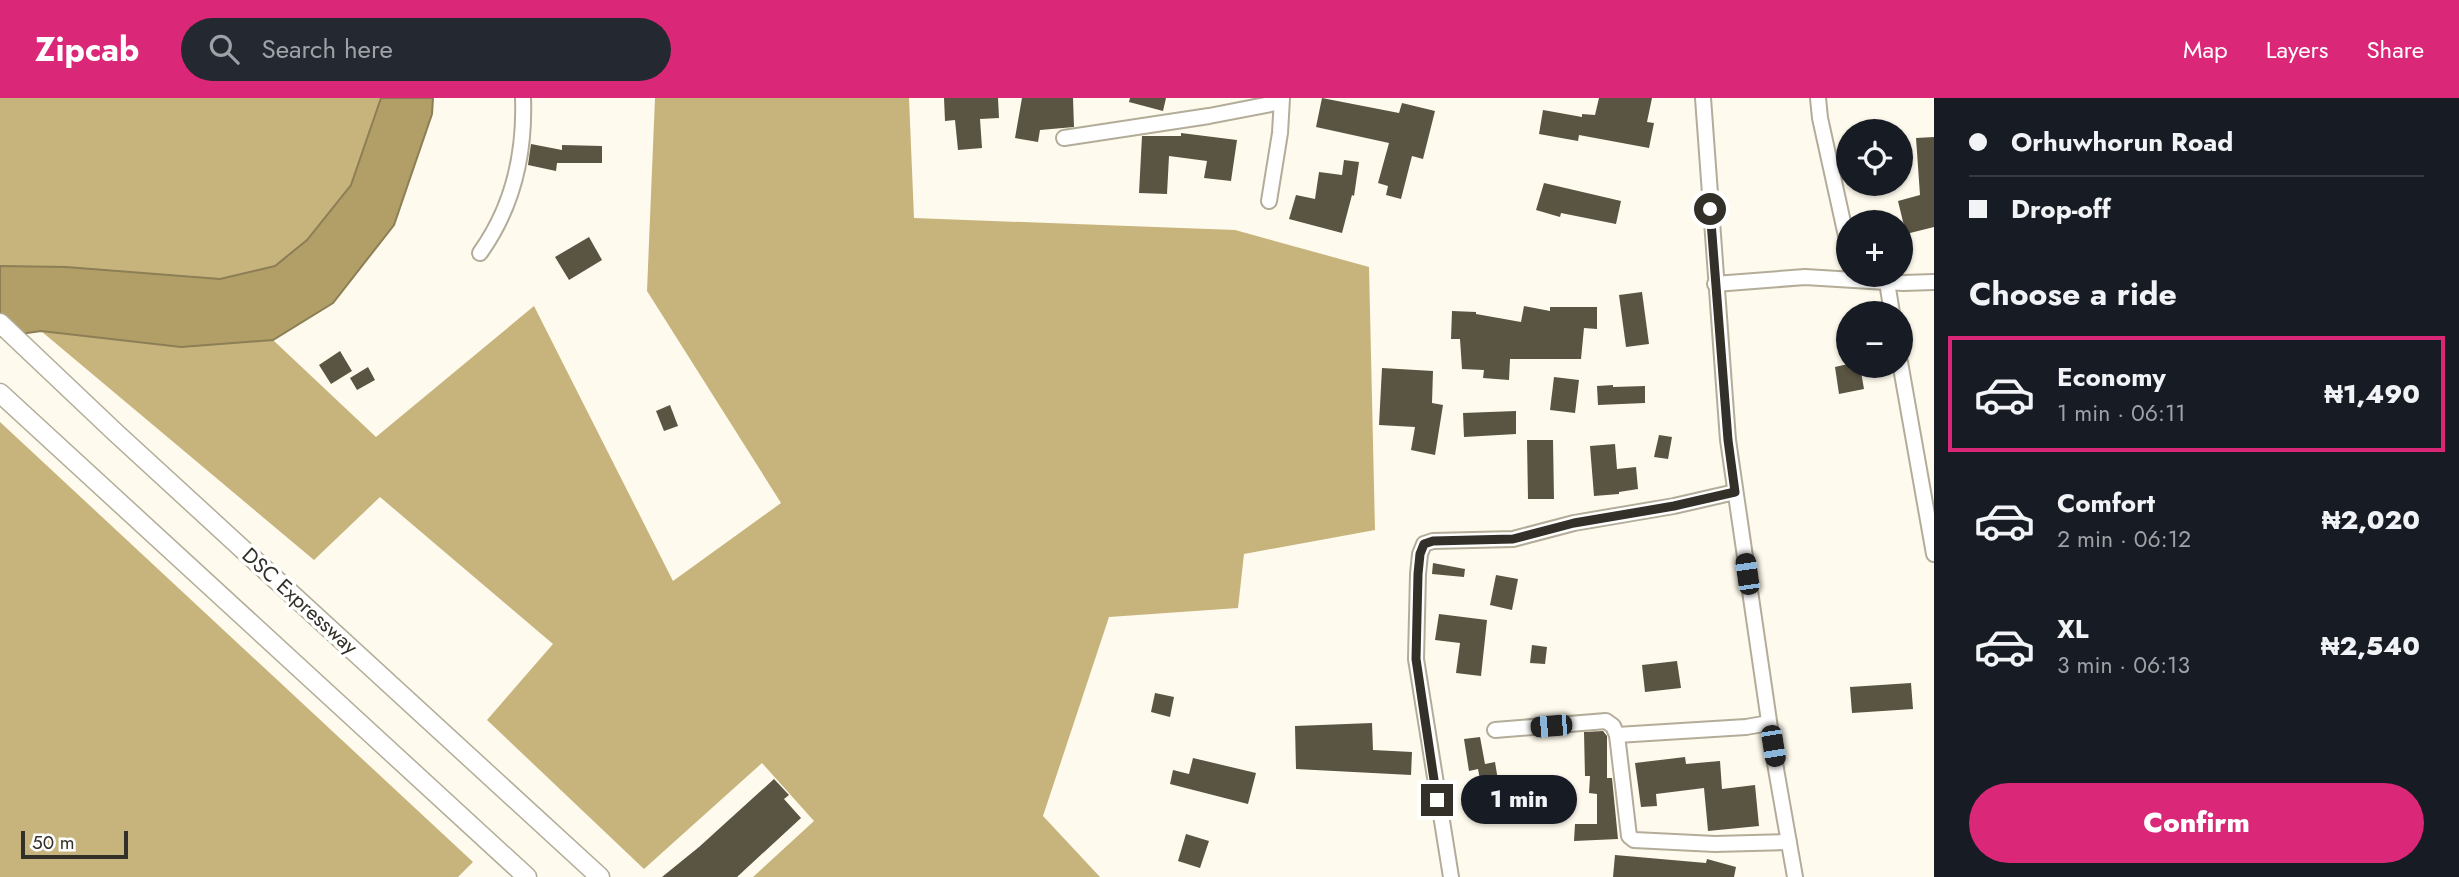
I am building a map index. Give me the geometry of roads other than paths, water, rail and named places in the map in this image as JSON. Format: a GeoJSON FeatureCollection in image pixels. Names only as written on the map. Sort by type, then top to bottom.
{"type":"FeatureCollection","features":[{"type":"Feature","properties":{"kind":"main road","name":"DSC Expressway"},"geometry":{"type":"LineString","coordinates":[[0,323],[125,442],[600,877]]}},
{"type":"Feature","properties":{"kind":"main road"},"geometry":{"type":"LineString","coordinates":[[0,393],[527,877]]}},
{"type":"Feature","properties":{"kind":"street"},"geometry":{"type":"LineString","coordinates":[[480,253],[495,232],[511,196],[525,131],[523,98]]}},
{"type":"Feature","properties":{"kind":"street"},"geometry":{"type":"LineString","coordinates":[[1703,98],[1728,440],[1769,723],[1795,877]]}},
{"type":"Feature","properties":{"kind":"street"},"geometry":{"type":"LineString","coordinates":[[1818,98],[1840,210]]}},
{"type":"Feature","properties":{"kind":"street"},"geometry":{"type":"LineString","coordinates":[[1064,138],[1209,117],[1281,100],[1280,132],[1269,201]]}},
{"type":"Feature","properties":{"kind":"street"},"geometry":{"type":"LineString","coordinates":[[1715,284],[1836,277]]}},
{"type":"Feature","properties":{"kind":"street"},"geometry":{"type":"LineString","coordinates":[[1913,282],[1934,282]]}},
{"type":"Feature","properties":{"kind":"street"},"geometry":{"type":"LineString","coordinates":[[1903,378],[1934,554]]}},
{"type":"Feature","properties":{"kind":"street"},"geometry":{"type":"LineString","coordinates":[[1451,877],[1416,659],[1418,574],[1424,544],[1433,541],[1513,539],[1574,523],[1674,506],[1735,492]]}},
{"type":"Feature","properties":{"kind":"street"},"geometry":{"type":"LineString","coordinates":[[1495,730],[1606,721],[1613,726],[1617,735],[1629,836],[1634,840],[1715,844],[1789,842]]}},
{"type":"Feature","properties":{"kind":"street"},"geometry":{"type":"LineString","coordinates":[[1617,735],[1746,727],[1769,723]]}}]}
